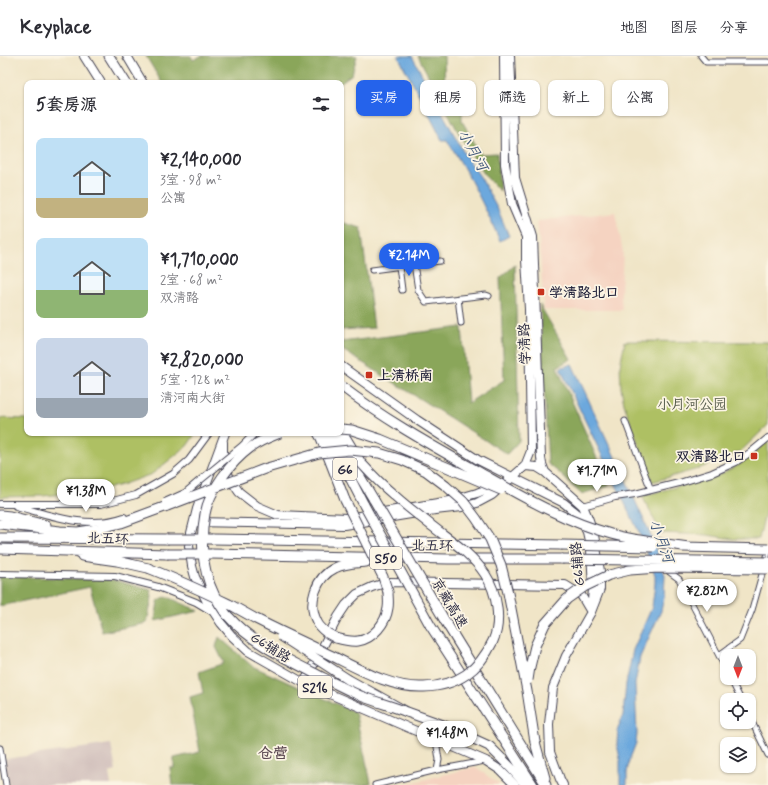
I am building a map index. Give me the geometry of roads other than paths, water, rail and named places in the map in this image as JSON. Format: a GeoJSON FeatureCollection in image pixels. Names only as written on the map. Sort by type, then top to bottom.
{"type":"FeatureCollection","features":[{"type":"Feature","properties":{"kind":"highway"},"geometry":{"type":"LineString","coordinates":[[103,56],[117,80]]}},
{"type":"Feature","properties":{"kind":"highway"},"geometry":{"type":"LineString","coordinates":[[110,56],[124,80]]}},
{"type":"Feature","properties":{"kind":"highway"},"geometry":{"type":"LineString","coordinates":[[344,388],[394,423],[539,506]]}},
{"type":"Feature","properties":{"kind":"highway"},"geometry":{"type":"LineString","coordinates":[[344,429],[352,430],[380,439],[578,523],[612,535],[689,547]]}},
{"type":"Feature","properties":{"kind":"highway"},"geometry":{"type":"LineString","coordinates":[[37,550],[117,561],[148,568],[182,581],[256,619],[375,676],[402,685],[423,687],[443,685],[463,677],[477,666],[488,652],[495,635],[497,605],[486,575],[473,559],[458,545],[395,497],[377,480],[361,463],[344,434]]}},
{"type":"Feature","properties":{"kind":"highway"},"geometry":{"type":"LineString","coordinates":[[272,436],[250,448],[235,462],[213,491],[206,509],[202,527],[204,565],[210,584],[228,617],[255,640],[281,656],[362,696],[443,725],[489,746],[526,785]]}},
{"type":"Feature","properties":{"kind":"highway"},"geometry":{"type":"LineString","coordinates":[[320,436],[345,500],[375,562],[383,577],[388,592],[389,607],[380,628],[366,639],[351,642],[327,634],[316,621],[312,606],[317,586],[327,573],[346,564],[364,562],[375,562],[448,559]]}},
{"type":"Feature","properties":{"kind":"highway","name":"京藏高速"},"geometry":{"type":"LineString","coordinates":[[329,436],[364,505],[430,625],[533,785]]}},
{"type":"Feature","properties":{"kind":"highway","name":"京藏高速"},"geometry":{"type":"LineString","coordinates":[[336,436],[445,621],[546,785]]}},
{"type":"Feature","properties":{"kind":"highway"},"geometry":{"type":"LineString","coordinates":[[0,524],[78,532],[97,529],[121,523],[166,504],[267,468],[319,452],[350,450],[379,453],[402,460],[426,471],[463,501],[490,539],[501,564],[527,691],[535,742],[546,785]]}},
{"type":"Feature","properties":{"kind":"highway"},"geometry":{"type":"LineString","coordinates":[[0,515],[59,528],[97,529]]}},
{"type":"Feature","properties":{"kind":"highway","name":"北五环"},"geometry":{"type":"LineString","coordinates":[[0,538],[212,539],[768,549]]}},
{"type":"Feature","properties":{"kind":"highway","name":"北五环"},"geometry":{"type":"LineString","coordinates":[[0,549],[167,554],[448,559],[768,562]]}},
{"type":"Feature","properties":{"kind":"highway"},"geometry":{"type":"LineString","coordinates":[[527,691],[534,646],[545,624],[567,599],[584,586],[609,575],[630,570],[658,568],[768,569]]}},
{"type":"Feature","properties":{"kind":"highway"},"geometry":{"type":"LineString","coordinates":[[256,619],[298,648],[349,680],[407,712]]}},
{"type":"Feature","properties":{"kind":"main road"},"geometry":{"type":"LineString","coordinates":[[84,56],[98,80]]}},
{"type":"Feature","properties":{"kind":"main road"},"geometry":{"type":"LineString","coordinates":[[126,56],[141,80]]}},
{"type":"Feature","properties":{"kind":"main road","name":"学清路"},"geometry":{"type":"LineString","coordinates":[[504,56],[505,164],[512,204],[526,237],[529,309],[531,451],[525,466],[514,477]]}},
{"type":"Feature","properties":{"kind":"main road","name":"学清路"},"geometry":{"type":"LineString","coordinates":[[510,56],[516,178],[534,237],[541,458],[545,472]]}},
{"type":"Feature","properties":{"kind":"main road","name":"G6辅路"},"geometry":{"type":"LineString","coordinates":[[344,368],[417,420],[472,456],[564,503],[579,515],[587,532],[591,550],[591,612],[566,656],[553,688],[549,724],[550,752],[563,785]]}},
{"type":"Feature","properties":{"kind":"main road","name":"G6辅路"},"geometry":{"type":"LineString","coordinates":[[223,436],[197,509],[190,546],[192,566],[195,577],[214,613],[232,636],[248,651],[304,683],[486,761],[500,770],[515,785]]}},
{"type":"Feature","properties":{"kind":"main road"},"geometry":{"type":"LineString","coordinates":[[224,436],[223,451],[225,465],[230,480],[239,492],[257,506],[278,515],[347,518],[450,501],[477,494],[514,477]]}},
{"type":"Feature","properties":{"kind":"main road"},"geometry":{"type":"LineString","coordinates":[[525,466],[536,467],[545,472],[583,506],[590,520],[600,571],[600,589],[591,612]]}},
{"type":"Feature","properties":{"kind":"main road"},"geometry":{"type":"LineString","coordinates":[[194,522],[344,526],[428,511],[462,507],[477,503],[492,495],[514,477]]}},
{"type":"Feature","properties":{"kind":"main road"},"geometry":{"type":"LineString","coordinates":[[304,683],[338,617],[346,605],[357,594],[372,587],[389,582],[565,585],[581,595],[591,612]]}},
{"type":"Feature","properties":{"kind":"street"},"geometry":{"type":"LineString","coordinates":[[702,56],[706,62],[768,62]]}},
{"type":"Feature","properties":{"kind":"street"},"geometry":{"type":"LineString","coordinates":[[372,270],[440,261]]}},
{"type":"Feature","properties":{"kind":"street"},"geometry":{"type":"LineString","coordinates":[[414,264],[418,290],[426,302],[486,295],[489,296]]}},
{"type":"Feature","properties":{"kind":"street"},"geometry":{"type":"LineString","coordinates":[[399,266],[402,290]]}},
{"type":"Feature","properties":{"kind":"street"},"geometry":{"type":"LineString","coordinates":[[458,298],[461,323]]}},
{"type":"Feature","properties":{"kind":"street"},"geometry":{"type":"LineString","coordinates":[[624,421],[651,490]]}},
{"type":"Feature","properties":{"kind":"street"},"geometry":{"type":"LineString","coordinates":[[0,504],[101,504],[136,495],[173,474],[189,460],[207,436]]}},
{"type":"Feature","properties":{"kind":"street"},"geometry":{"type":"LineString","coordinates":[[8,504],[64,519],[82,522],[102,522],[120,519],[166,504],[198,482],[242,446],[251,436]]}},
{"type":"Feature","properties":{"kind":"street"},"geometry":{"type":"LineString","coordinates":[[583,506],[615,497],[679,483],[712,473],[736,462],[768,438]]}},
{"type":"Feature","properties":{"kind":"street"},"geometry":{"type":"LineString","coordinates":[[668,571],[679,579],[719,655],[740,640],[752,610],[768,553]]}},
{"type":"Feature","properties":{"kind":"street"},"geometry":{"type":"LineString","coordinates":[[0,574],[115,576],[158,587],[196,602],[214,613]]}},
{"type":"Feature","properties":{"kind":"street"},"geometry":{"type":"LineString","coordinates":[[755,729],[768,755]]}},
{"type":"Feature","properties":{"kind":"street"},"geometry":{"type":"LineString","coordinates":[[436,740],[439,760],[437,770]]}},
{"type":"Feature","properties":{"kind":"street"},"geometry":{"type":"LineString","coordinates":[[0,748],[6,785]]}},
{"type":"Feature","properties":{"kind":"street"},"geometry":{"type":"LineString","coordinates":[[375,785],[437,770],[486,761]]}},
{"type":"Feature","properties":{"kind":"water"},"geometry":{"type":"Polygon","coordinates":[[[398,56],[412,56],[425,80],[420,80],[420,97],[398,56]]]}},
{"type":"Feature","properties":{"kind":"water"},"geometry":{"type":"Polygon","coordinates":[[[430,116],[444,116],[465,155],[481,178],[498,210],[509,236],[500,241],[469,177],[447,140],[442,140],[430,116]]]}},
{"type":"Feature","properties":{"kind":"water"},"geometry":{"type":"Polygon","coordinates":[[[572,364],[650,533],[665,575],[664,597],[661,611],[640,657],[635,684],[637,734],[636,743],[629,761],[627,785],[620,785],[620,759],[617,744],[618,728],[623,715],[626,684],[633,650],[652,607],[655,575],[638,530],[560,368],[572,364]]]}},
{"type":"Feature","properties":{"kind":"place","name":"学清路北口"},"geometry":{"type":"Point","coordinates":[541,292]}},
{"type":"Feature","properties":{"kind":"place","name":"上清桥南"},"geometry":{"type":"Point","coordinates":[369,375]}},
{"type":"Feature","properties":{"kind":"place","name":"双清路北口"},"geometry":{"type":"Point","coordinates":[754,456]}},
{"type":"Feature","properties":{"kind":"district","name":"仓营"},"geometry":{"type":"Point","coordinates":[273,753]}},
{"type":"Feature","properties":{"kind":"water label","name":"小月河"},"geometry":{"type":"Point","coordinates":[473,150]}},
{"type":"Feature","properties":{"kind":"water label","name":"小月河"},"geometry":{"type":"Point","coordinates":[662,541]}},
{"type":"Feature","properties":{"kind":"park label","name":"小月河公园"},"geometry":{"type":"Point","coordinates":[692,404]}}]}
